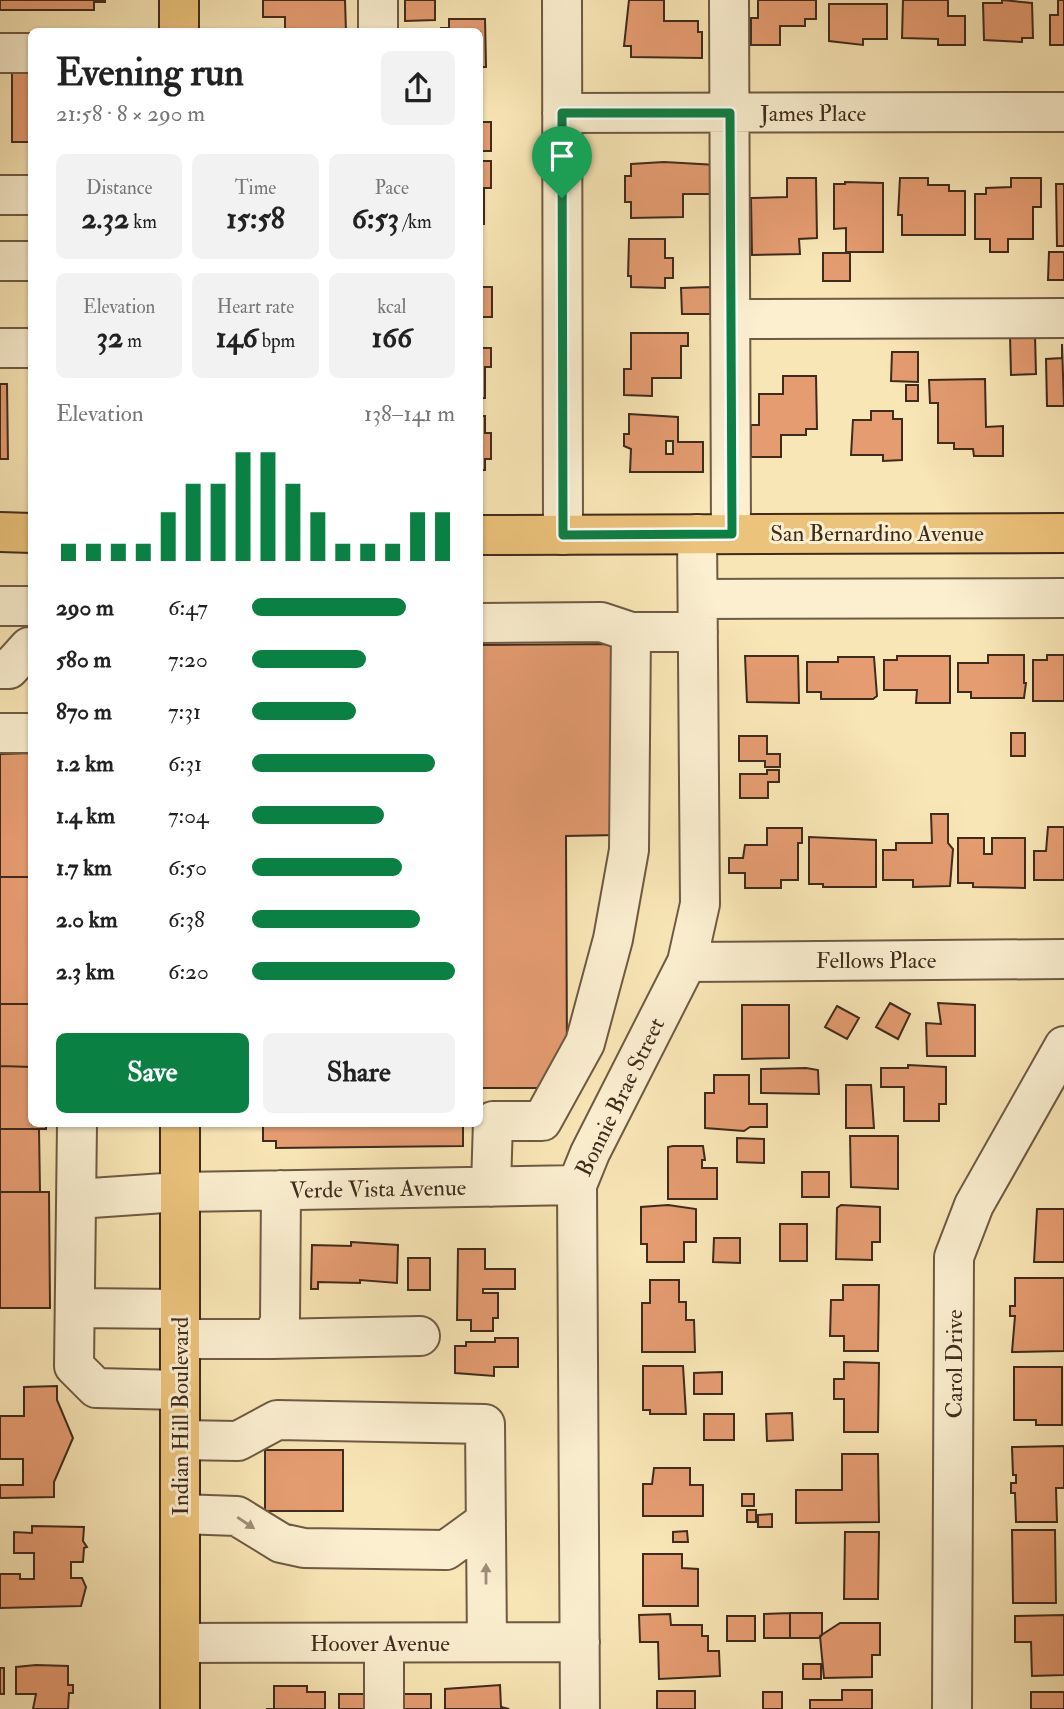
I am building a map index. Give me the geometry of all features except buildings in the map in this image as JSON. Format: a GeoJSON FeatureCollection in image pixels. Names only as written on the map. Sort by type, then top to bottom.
{"type":"FeatureCollection","features":[{"type":"Feature","properties":{"kind":"main road"},"geometry":{"type":"LineString","coordinates":[[179,0],[179,28]]}},
{"type":"Feature","properties":{"kind":"main road"},"geometry":{"type":"LineString","coordinates":[[0,532],[28,533]]}},
{"type":"Feature","properties":{"kind":"main road","name":"San Bernardino Avenue"},"geometry":{"type":"LineString","coordinates":[[483,535],[1064,533]]}},
{"type":"Feature","properties":{"kind":"main road","name":"Indian Hill Boulevard"},"geometry":{"type":"LineString","coordinates":[[180,1127],[180,1709]]}},
{"type":"Feature","properties":{"kind":"street"},"geometry":{"type":"LineString","coordinates":[[378,0],[378,28]]}},
{"type":"Feature","properties":{"kind":"street"},"geometry":{"type":"LineString","coordinates":[[562,0],[563,535]]}},
{"type":"Feature","properties":{"kind":"street","name":"Bonnie Brae Street"},"geometry":{"type":"LineString","coordinates":[[580,1709],[577,1185],[590,1153],[687,962],[700,904],[698,616],[714,534],[730,319],[729,0]]}},
{"type":"Feature","properties":{"kind":"street"},"geometry":{"type":"LineString","coordinates":[[0,53],[28,53]]}},
{"type":"Feature","properties":{"kind":"street","name":"James Place"},"geometry":{"type":"LineString","coordinates":[[562,113],[1064,112]]}},
{"type":"Feature","properties":{"kind":"street"},"geometry":{"type":"LineString","coordinates":[[0,195],[28,195]]}},
{"type":"Feature","properties":{"kind":"street"},"geometry":{"type":"LineString","coordinates":[[0,261],[28,261]]}},
{"type":"Feature","properties":{"kind":"street"},"geometry":{"type":"LineString","coordinates":[[730,319],[1064,318]]}},
{"type":"Feature","properties":{"kind":"street"},"geometry":{"type":"LineString","coordinates":[[0,348],[28,348]]}},
{"type":"Feature","properties":{"kind":"street"},"geometry":{"type":"LineString","coordinates":[[483,623],[601,622],[631,632],[698,616],[1064,598]]}},
{"type":"Feature","properties":{"kind":"street"},"geometry":{"type":"LineString","coordinates":[[0,606],[28,606]]}},
{"type":"Feature","properties":{"kind":"street"},"geometry":{"type":"LineString","coordinates":[[491,1186],[493,1121],[542,1121],[585,1043],[614,939],[629,850],[631,632]]}},
{"type":"Feature","properties":{"kind":"street"},"geometry":{"type":"LineString","coordinates":[[0,733],[28,733]]}},
{"type":"Feature","properties":{"kind":"street","name":"Fellows Place"},"geometry":{"type":"LineString","coordinates":[[687,962],[1064,959]]}},
{"type":"Feature","properties":{"kind":"street","name":"Carol Drive"},"geometry":{"type":"LineString","coordinates":[[952,1709],[954,1257],[974,1205],[1064,1046]]}},
{"type":"Feature","properties":{"kind":"street"},"geometry":{"type":"LineString","coordinates":[[77,1127],[74,1366],[96,1388],[180,1390]]}},
{"type":"Feature","properties":{"kind":"street","name":"Verde Vista Avenue"},"geometry":{"type":"LineString","coordinates":[[77,1199],[179,1192],[577,1185]]}},
{"type":"Feature","properties":{"kind":"street"},"geometry":{"type":"LineString","coordinates":[[272,1339],[280,1321],[281,1190]]}},
{"type":"Feature","properties":{"kind":"street"},"geometry":{"type":"LineString","coordinates":[[75,1308],[272,1339],[420,1336]]}},
{"type":"Feature","properties":{"kind":"street"},"geometry":{"type":"LineString","coordinates":[[180,1440],[238,1441],[278,1420],[485,1424],[487,1642]]}},
{"type":"Feature","properties":{"kind":"street"},"geometry":{"type":"LineString","coordinates":[[180,1514],[237,1516],[281,1543],[304,1548],[446,1550],[486,1521]]}},
{"type":"Feature","properties":{"kind":"street","name":"Hoover Avenue"},"geometry":{"type":"LineString","coordinates":[[180,1643],[580,1642]]}},
{"type":"Feature","properties":{"kind":"street"},"geometry":{"type":"LineString","coordinates":[[384,1643],[384,1709]]}},
{"type":"Feature","properties":{"kind":"route"},"geometry":{"type":"LineString","coordinates":[[562,113],[730,113],[732,534],[563,535],[562,198],[562,113]]}}]}
